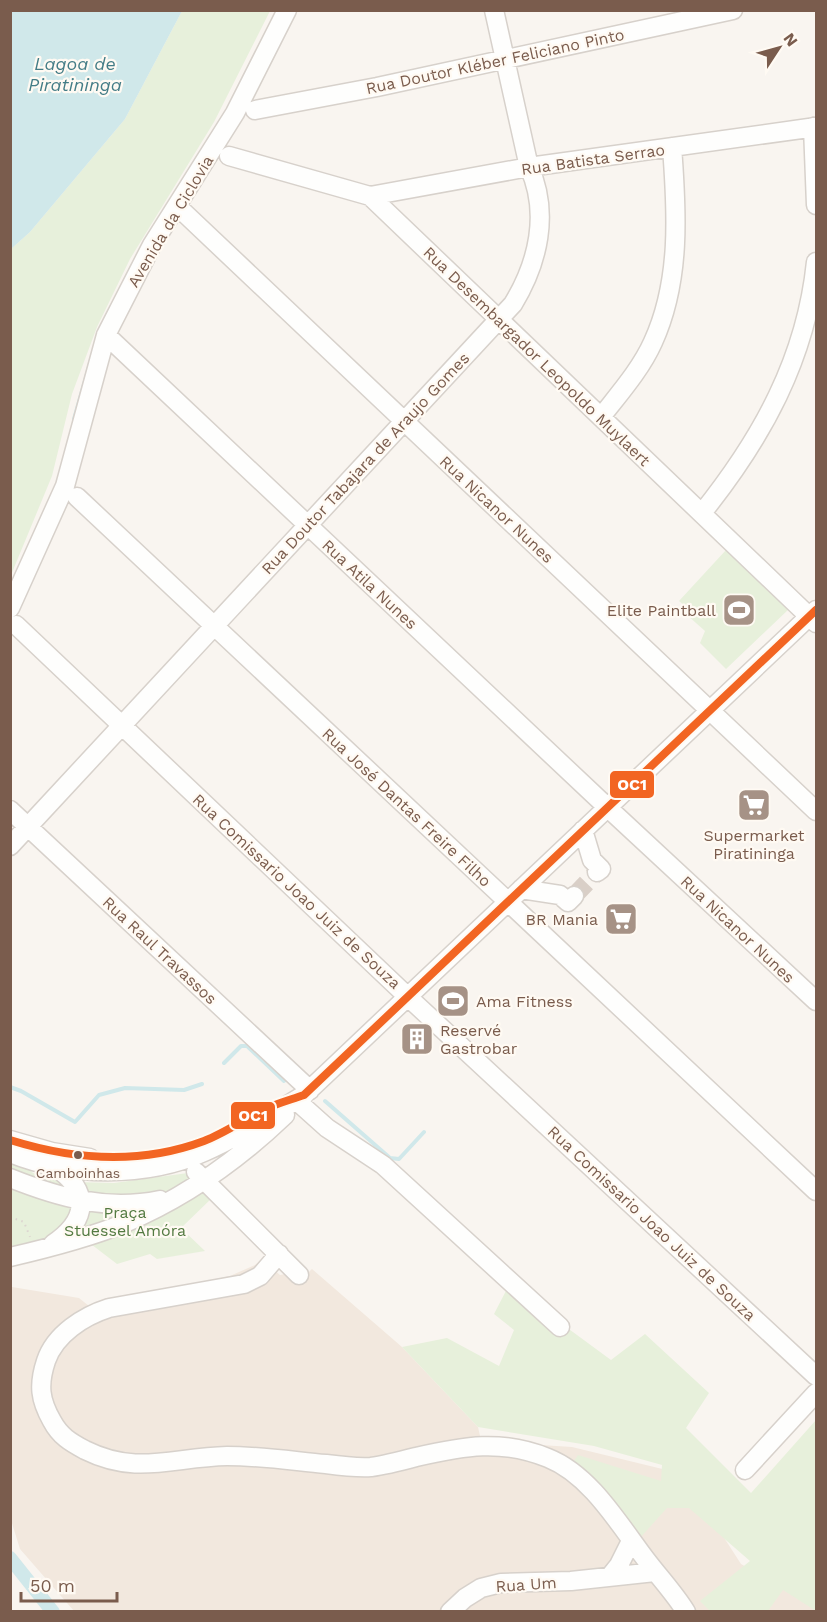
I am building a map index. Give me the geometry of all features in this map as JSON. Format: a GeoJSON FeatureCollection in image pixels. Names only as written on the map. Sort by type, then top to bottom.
{"type":"FeatureCollection","features":[{"type":"Feature","properties":{"kind":"street","name":"Avenida da Ciclovia"},"geometry":{"type":"LineString","coordinates":[[13,617],[65,486],[106,335],[152,245],[235,113],[287,10]]}},
{"type":"Feature","properties":{"kind":"street","name":"Rua Doutor Tabajara de Araujo Gomes"},"geometry":{"type":"LineString","coordinates":[[10,846],[513,304],[523,288],[534,262],[540,228],[538,186],[529,167],[495,10]]}},
{"type":"Feature","properties":{"kind":"street","name":"Rua Doutor Kléber Feliciano Pinto"},"geometry":{"type":"LineString","coordinates":[[255,110],[734,10]]}},
{"type":"Feature","properties":{"kind":"street","name":"Rua Batista Serrao"},"geometry":{"type":"LineString","coordinates":[[370,196],[529,167],[815,127]]}},
{"type":"Feature","properties":{"kind":"street"},"geometry":{"type":"LineString","coordinates":[[815,127],[816,205]]}},
{"type":"Feature","properties":{"kind":"street"},"geometry":{"type":"LineString","coordinates":[[601,417],[629,381],[653,343],[665,310],[673,275],[675,192],[672,147]]}},
{"type":"Feature","properties":{"kind":"street","name":"Rua Desembargador Leopoldo Muylaert"},"geometry":{"type":"LineString","coordinates":[[229,156],[370,196],[814,617]]}},
{"type":"Feature","properties":{"kind":"street","name":"Rua Nicanor Nunes"},"geometry":{"type":"LineString","coordinates":[[177,206],[816,811]]}},
{"type":"Feature","properties":{"kind":"street"},"geometry":{"type":"LineString","coordinates":[[702,513],[751,447],[794,360],[813,294],[816,262]]}},
{"type":"Feature","properties":{"kind":"street","name":"Rua Atila Nunes"},"geometry":{"type":"LineString","coordinates":[[106,335],[607,807]]}},
{"type":"Feature","properties":{"kind":"street","name":"Rua José Dantas Freire Filho"},"geometry":{"type":"LineString","coordinates":[[77,497],[214,626],[514,895],[816,1191]]}},
{"type":"Feature","properties":{"kind":"street","name":"Rua Comissario Joao Juiz de Souza"},"geometry":{"type":"LineString","coordinates":[[13,617],[122,725],[408,997],[816,1376]]}},
{"type":"Feature","properties":{"kind":"street"},"geometry":{"type":"LineString","coordinates":[[10,1257],[83,1238],[125,1223],[179,1196],[265,1134],[607,807],[814,617]]}},
{"type":"Feature","properties":{"kind":"street","name":"Rua Nicanor Nunes"},"geometry":{"type":"LineString","coordinates":[[607,807],[816,1001]]}},
{"type":"Feature","properties":{"kind":"street","name":"Rua Raul Travassos"},"geometry":{"type":"LineString","coordinates":[[10,810],[304,1096],[327,1128],[383,1165],[560,1327]]}},
{"type":"Feature","properties":{"kind":"street"},"geometry":{"type":"LineString","coordinates":[[584,830],[592,860],[601,869],[597,872]]}},
{"type":"Feature","properties":{"kind":"street"},"geometry":{"type":"LineString","coordinates":[[514,895],[560,895],[568,902],[574,896]]}},
{"type":"Feature","properties":{"kind":"street"},"geometry":{"type":"LineString","coordinates":[[10,1140],[52,1152],[88,1158],[119,1159],[152,1155],[204,1141],[224,1133],[268,1108],[304,1096]]}},
{"type":"Feature","properties":{"kind":"street"},"geometry":{"type":"LineString","coordinates":[[10,1153],[55,1167],[112,1170],[158,1166],[196,1156],[221,1145],[304,1096]]}},
{"type":"Feature","properties":{"kind":"street"},"geometry":{"type":"LineString","coordinates":[[173,1162],[183,1163],[204,1179],[299,1275]]}},
{"type":"Feature","properties":{"kind":"street"},"geometry":{"type":"LineString","coordinates":[[42,1249],[74,1226],[80,1211],[81,1201],[76,1185],[68,1175],[55,1167]]}},
{"type":"Feature","properties":{"kind":"street"},"geometry":{"type":"LineString","coordinates":[[10,1178],[81,1201],[106,1204],[130,1204],[179,1196]]}},
{"type":"Feature","properties":{"kind":"street"},"geometry":{"type":"LineString","coordinates":[[279,1254],[260,1276],[244,1284],[109,1308],[90,1314],[77,1323],[62,1336],[49,1354],[40,1380],[44,1407],[58,1434],[104,1459],[129,1464],[155,1464],[228,1456],[371,1467],[448,1450],[477,1446],[508,1446],[549,1458],[566,1468],[605,1503],[686,1611]]}},
{"type":"Feature","properties":{"kind":"street"},"geometry":{"type":"LineString","coordinates":[[746,1470],[816,1393]]}},
{"type":"Feature","properties":{"kind":"street"},"geometry":{"type":"LineString","coordinates":[[611,1575],[619,1565],[631,1540]]}},
{"type":"Feature","properties":{"kind":"street","name":"Rua Um"},"geometry":{"type":"LineString","coordinates":[[450,1611],[481,1588],[501,1583],[570,1581],[655,1572]]}},
{"type":"Feature","properties":{"kind":"path"},"geometry":{"type":"LineString","coordinates":[[10,1217],[24,1222],[42,1249]]}},
{"type":"Feature","properties":{"kind":"shaded area"},"geometry":{"type":"Polygon","coordinates":[[[262,1259],[280,1275],[291,1273],[299,1281],[312,1269],[402,1347],[478,1427],[480,1436],[572,1447],[683,1474],[741,1564],[816,1608],[816,1611],[74,1611],[20,1549],[11,1520],[10,1289],[12,1287],[79,1298],[89,1306],[230,1276],[255,1265],[262,1259]]]}},
{"type":"Feature","properties":{"kind":"green space"},"geometry":{"type":"Polygon","coordinates":[[[182,11],[270,11],[214,122],[130,259],[97,327],[72,394],[52,476],[11,575],[11,249],[30,232],[125,119],[182,11]]]}},
{"type":"Feature","properties":{"kind":"green space","name":"Elite Paintball"},"geometry":{"type":"Polygon","coordinates":[[[726,550],[789,609],[726,669],[700,643],[705,631],[687,615],[691,611],[679,601],[726,550]]]}},
{"type":"Feature","properties":{"kind":"green space","name":"Praça Stuessel Amóra"},"geometry":{"type":"Polygon","coordinates":[[[10,1160],[25,1165],[33,1173],[74,1182],[114,1183],[188,1173],[212,1198],[181,1228],[205,1251],[157,1259],[150,1254],[117,1264],[83,1238],[11,1257],[10,1160]]]}},
{"type":"Feature","properties":{"kind":"green space"},"geometry":{"type":"Polygon","coordinates":[[[509,1285],[611,1360],[645,1334],[709,1393],[686,1428],[751,1493],[816,1420],[816,1611],[783,1590],[768,1611],[710,1611],[700,1601],[750,1561],[689,1508],[667,1508],[639,1539],[570,1467],[578,1455],[661,1481],[662,1465],[594,1446],[478,1427],[402,1347],[447,1338],[499,1366],[514,1330],[494,1314],[509,1285]]]}},
{"type":"Feature","properties":{"kind":"water","name":"Lagoa de Piratininga"},"geometry":{"type":"Polygon","coordinates":[[[11,10],[182,11],[125,119],[30,232],[11,249],[11,10]]]}},
{"type":"Feature","properties":{"kind":"waterway"},"geometry":{"type":"LineString","coordinates":[[74,419],[95,346]]}},
{"type":"Feature","properties":{"kind":"waterway"},"geometry":{"type":"LineString","coordinates":[[224,1063],[241,1046],[247,1046],[284,1081]]}},
{"type":"Feature","properties":{"kind":"waterway"},"geometry":{"type":"LineString","coordinates":[[10,1087],[75,1122],[99,1095],[125,1088],[184,1090],[202,1084]]}},
{"type":"Feature","properties":{"kind":"waterway"},"geometry":{"type":"LineString","coordinates":[[325,1101],[390,1158],[399,1159],[424,1132]]}},
{"type":"Feature","properties":{"kind":"waterway"},"geometry":{"type":"LineString","coordinates":[[10,1558],[53,1612]]}},
{"type":"Feature","properties":{"kind":"tunnel"},"geometry":{"type":"LineString","coordinates":[[574,896],[597,872]]}},
{"type":"Feature","properties":{"kind":"transit line","name":"OC1"},"geometry":{"type":"LineString","coordinates":[[10,1140],[58,1152],[83,1155],[131,1157],[156,1154],[204,1141],[266,1109],[304,1095],[816,610]]}},
{"type":"Feature","properties":{"kind":"place","name":"Elite Paintball"},"geometry":{"type":"Point","coordinates":[739,610]}},
{"type":"Feature","properties":{"kind":"place","name":"Supermarket Piratininga"},"geometry":{"type":"Point","coordinates":[754,805]}},
{"type":"Feature","properties":{"kind":"place","name":"BR Mania"},"geometry":{"type":"Point","coordinates":[621,919]}},
{"type":"Feature","properties":{"kind":"place","name":"Ama Fitness"},"geometry":{"type":"Point","coordinates":[453,1001]}},
{"type":"Feature","properties":{"kind":"place","name":"Reservé Gastrobar"},"geometry":{"type":"Point","coordinates":[417,1039]}},
{"type":"Feature","properties":{"kind":"place","name":"Camboinhas"},"geometry":{"type":"Point","coordinates":[78,1155]}}]}
